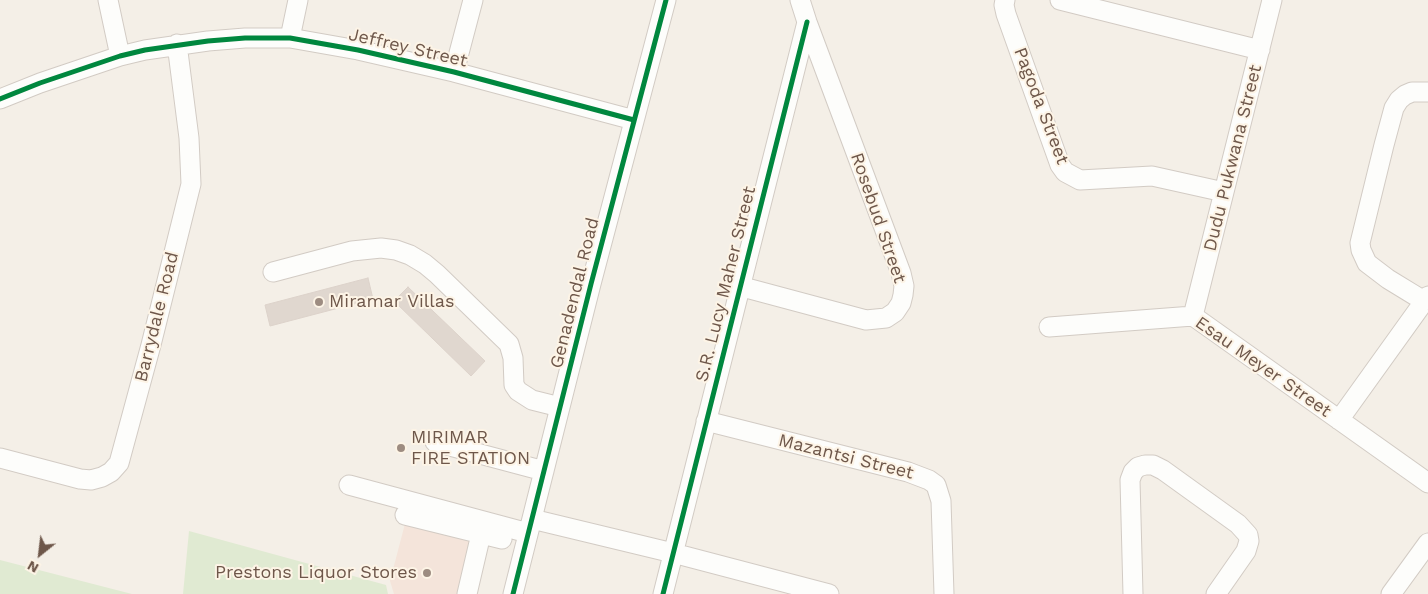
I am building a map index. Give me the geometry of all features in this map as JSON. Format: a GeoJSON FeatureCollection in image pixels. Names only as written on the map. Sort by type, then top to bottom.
{"type":"FeatureCollection","features":[{"type":"Feature","properties":{"kind":"street"},"geometry":{"type":"LineString","coordinates":[[108,0],[120,56]]}},
{"type":"Feature","properties":{"kind":"street"},"geometry":{"type":"LineString","coordinates":[[290,38],[298,0]]}},
{"type":"Feature","properties":{"kind":"street"},"geometry":{"type":"LineString","coordinates":[[454,72],[473,0]]}},
{"type":"Feature","properties":{"kind":"street","name":"Genadendal Road"},"geometry":{"type":"LineString","coordinates":[[512,594],[666,0]]}},
{"type":"Feature","properties":{"kind":"street","name":"Rosebud Street"},"geometry":{"type":"LineString","coordinates":[[739,286],[866,320],[886,318],[895,312],[901,303],[903,295],[904,286],[901,273],[800,0]]}},
{"type":"Feature","properties":{"kind":"street","name":"Pagoda Street"},"geometry":{"type":"LineString","coordinates":[[1005,0],[1006,14],[1060,165],[1065,172],[1080,180],[1152,176],[1224,192]]}},
{"type":"Feature","properties":{"kind":"street"},"geometry":{"type":"LineString","coordinates":[[1060,0],[1260,50]]}},
{"type":"Feature","properties":{"kind":"street","name":"Dudu Pukwana Street"},"geometry":{"type":"LineString","coordinates":[[1193,316],[1272,0]]}},
{"type":"Feature","properties":{"kind":"street","name":"S.R. Lucy Maher Street"},"geometry":{"type":"LineString","coordinates":[[673,553],[807,22]]}},
{"type":"Feature","properties":{"kind":"street","name":"Jeffrey Street"},"geometry":{"type":"LineString","coordinates":[[0,99],[40,83],[120,56],[177,44],[245,38],[290,38],[358,50],[454,72],[634,120]]}},
{"type":"Feature","properties":{"kind":"street","name":"Barrydale Road"},"geometry":{"type":"LineString","coordinates":[[0,458],[80,479],[91,480],[102,478],[119,463],[191,184],[189,138],[177,44]]}},
{"type":"Feature","properties":{"kind":"street"},"geometry":{"type":"LineString","coordinates":[[1339,420],[1426,298],[1388,279],[1367,263],[1360,250],[1360,243],[1394,108],[1405,95],[1412,92],[1428,92]]}},
{"type":"Feature","properties":{"kind":"street"},"geometry":{"type":"LineString","coordinates":[[273,272],[352,252],[382,248],[410,255],[437,274],[509,344],[513,358],[514,385],[518,391],[532,400],[560,407]]}},
{"type":"Feature","properties":{"kind":"street","name":"Esau Meyer Street"},"geometry":{"type":"LineString","coordinates":[[1049,327],[1193,316],[1428,482]]}},
{"type":"Feature","properties":{"kind":"street","name":"Mazantsi Street"},"geometry":{"type":"LineString","coordinates":[[706,421],[908,472],[929,480],[936,485],[941,500],[944,594]]}},
{"type":"Feature","properties":{"kind":"street"},"geometry":{"type":"LineString","coordinates":[[435,442],[544,470]]}},
{"type":"Feature","properties":{"kind":"street"},"geometry":{"type":"LineString","coordinates":[[1133,594],[1130,480],[1133,472],[1138,467],[1145,465],[1153,465],[1162,470],[1238,524],[1248,535],[1249,541],[1246,551],[1216,594]]}},
{"type":"Feature","properties":{"kind":"street"},"geometry":{"type":"LineString","coordinates":[[349,486],[529,532],[673,553],[829,594]]}},
{"type":"Feature","properties":{"kind":"street"},"geometry":{"type":"LineString","coordinates":[[405,515],[481,534],[529,532]]}},
{"type":"Feature","properties":{"kind":"street"},"geometry":{"type":"LineString","coordinates":[[466,594],[481,534]]}},
{"type":"Feature","properties":{"kind":"street"},"geometry":{"type":"LineString","coordinates":[[1391,594],[1428,543]]}},
{"type":"Feature","properties":{"kind":"street"},"geometry":{"type":"LineString","coordinates":[[662,594],[673,553]]}},
{"type":"Feature","properties":{"kind":"shaded area"},"geometry":{"type":"Polygon","coordinates":[[[407,516],[486,538],[472,594],[394,594],[390,581],[407,516]]]}},
{"type":"Feature","properties":{"kind":"green space"},"geometry":{"type":"Polygon","coordinates":[[[189,531],[386,585],[388,594],[183,594],[189,531]]]}},
{"type":"Feature","properties":{"kind":"green space"},"geometry":{"type":"Polygon","coordinates":[[[0,560],[132,594],[0,594],[0,560]]]}},
{"type":"Feature","properties":{"kind":"building","name":"Miramar Villas"},"geometry":{"type":"Polygon","coordinates":[[[368,278],[373,299],[270,326],[265,305],[368,278]]]}},
{"type":"Feature","properties":{"kind":"building","name":"Miramar Villas"},"geometry":{"type":"Polygon","coordinates":[[[408,287],[485,361],[471,376],[394,301],[408,287]]]}},
{"type":"Feature","properties":{"kind":"cycle path"},"geometry":{"type":"LineString","coordinates":[[513,594],[591,284],[666,0]]}},
{"type":"Feature","properties":{"kind":"cycle path"},"geometry":{"type":"LineString","coordinates":[[663,594],[807,22]]}},
{"type":"Feature","properties":{"kind":"cycle path"},"geometry":{"type":"LineString","coordinates":[[0,99],[40,83],[120,56],[145,50],[208,41],[245,38],[290,38],[358,50],[454,72],[634,120]]}},
{"type":"Feature","properties":{"kind":"place","name":"Miramar Villas"},"geometry":{"type":"Point","coordinates":[319,302]}},
{"type":"Feature","properties":{"kind":"place","name":"MIRIMAR FIRE STATION"},"geometry":{"type":"Point","coordinates":[401,448]}},
{"type":"Feature","properties":{"kind":"place","name":"Prestons Liquor Stores"},"geometry":{"type":"Point","coordinates":[427,573]}}]}
